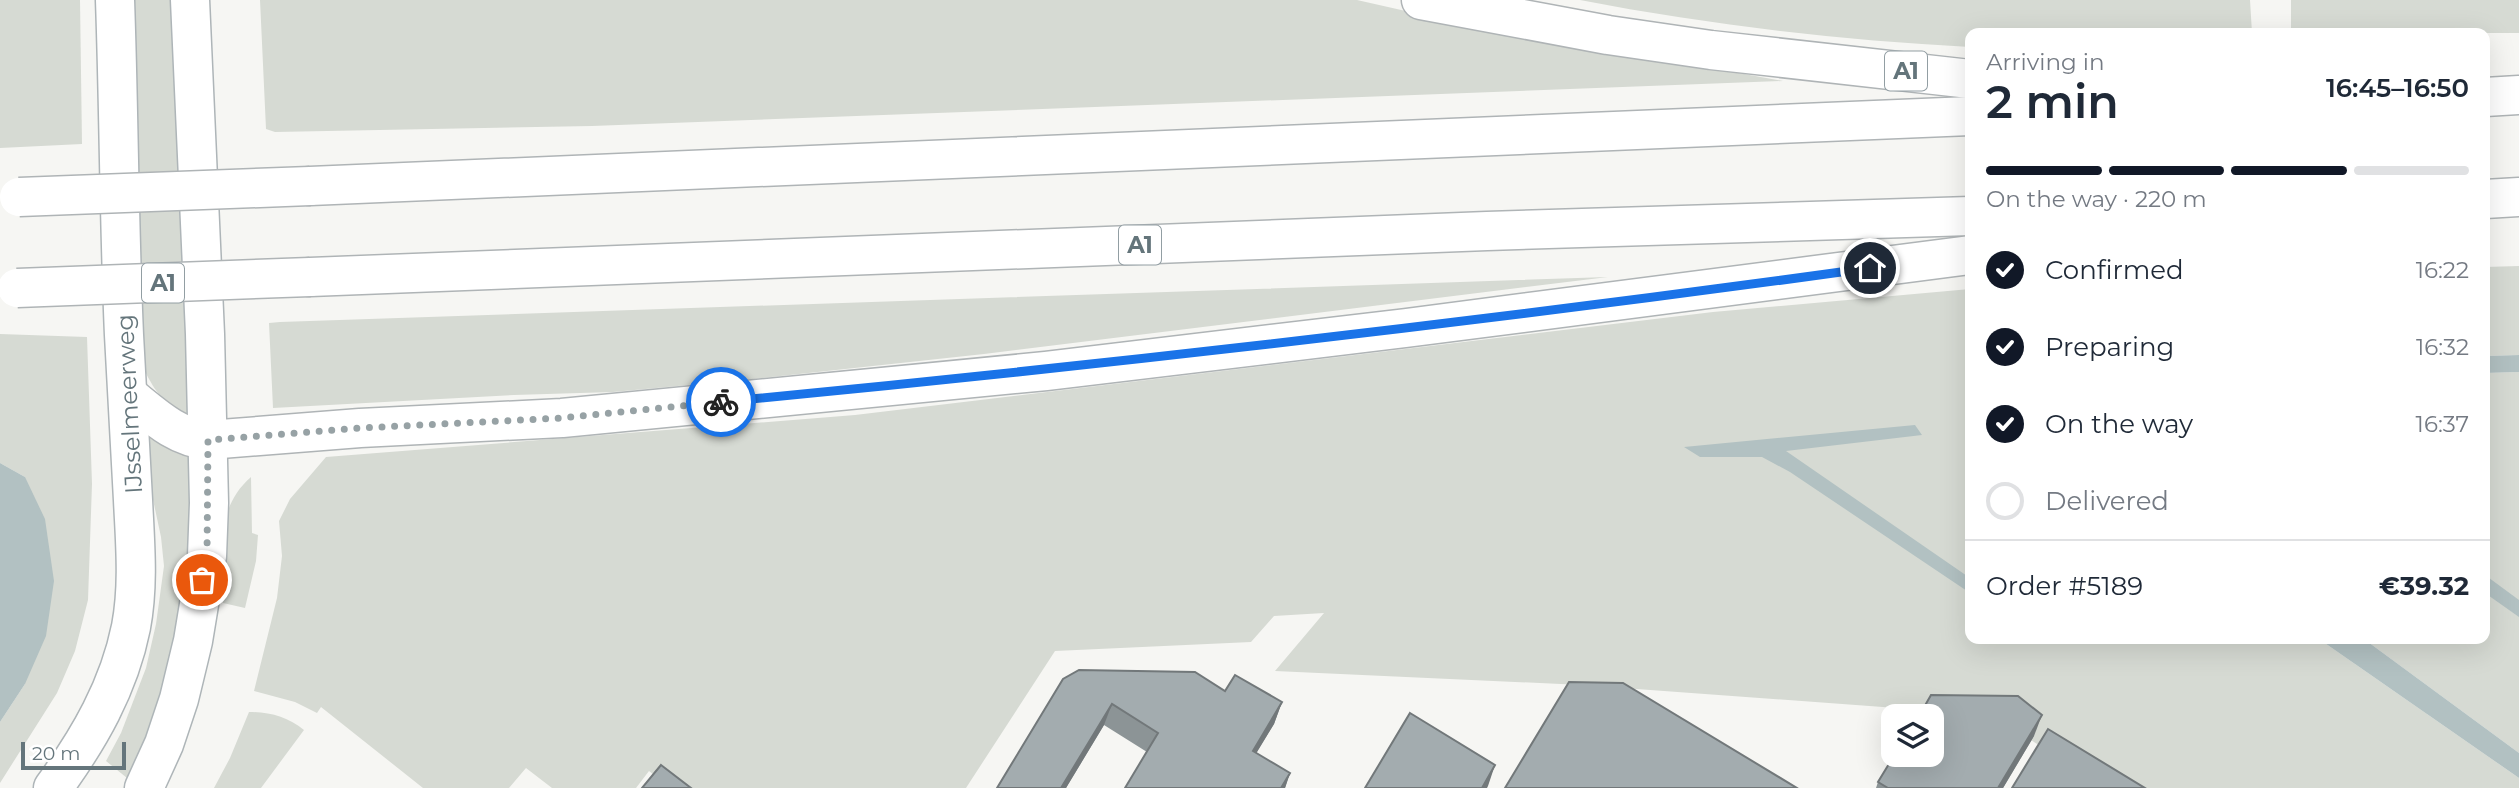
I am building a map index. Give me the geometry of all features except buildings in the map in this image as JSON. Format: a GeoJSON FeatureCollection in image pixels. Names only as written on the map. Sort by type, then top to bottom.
{"type":"FeatureCollection","features":[{"type":"Feature","properties":{"kind":"main road","name":"IJsselmeerweg"},"geometry":{"type":"LineString","coordinates":[[53,788],[76,756],[104,706],[120,668],[131,628],[135,593],[136,555],[115,0]]}},
{"type":"Feature","properties":{"kind":"main road"},"geometry":{"type":"LineString","coordinates":[[144,788],[164,744],[179,699],[193,641],[207,555],[208,440],[190,0]]}},
{"type":"Feature","properties":{"kind":"main road","name":"A1"},"geometry":{"type":"LineString","coordinates":[[1421,0],[1685,47],[1965,78]]}},
{"type":"Feature","properties":{"kind":"main road"},"geometry":{"type":"LineString","coordinates":[[2490,97],[2519,95]]}},
{"type":"Feature","properties":{"kind":"main road","name":"A1"},"geometry":{"type":"LineString","coordinates":[[9,198],[1965,116]]}},
{"type":"Feature","properties":{"kind":"main road"},"geometry":{"type":"LineString","coordinates":[[2490,199],[2519,197]]}},
{"type":"Feature","properties":{"kind":"main road","name":"A1"},"geometry":{"type":"LineString","coordinates":[[8,289],[1501,231],[1965,216]]}},
{"type":"Feature","properties":{"kind":"main road"},"geometry":{"type":"LineString","coordinates":[[128,395],[166,426],[198,440],[360,428],[562,418],[1046,370],[1420,326],[1965,256]]}},
{"type":"Feature","properties":{"kind":"shaded area"},"geometry":{"type":"Polygon","coordinates":[[[0,0],[80,0],[82,144],[0,148],[0,0]]]}},
{"type":"Feature","properties":{"kind":"shaded area"},"geometry":{"type":"Polygon","coordinates":[[[128,0],[174,0],[190,409],[187,415],[170,405],[159,394],[141,363],[128,0]]]}},
{"type":"Feature","properties":{"kind":"shaded area"},"geometry":{"type":"Polygon","coordinates":[[[260,0],[1357,0],[1441,19],[1783,81],[592,126],[275,132],[266,129],[260,0]]]}},
{"type":"Feature","properties":{"kind":"shaded area"},"geometry":{"type":"Polygon","coordinates":[[[1580,0],[2250,0],[2252,28],[1965,28],[1965,47],[1774,30],[1580,0]]]}},
{"type":"Feature","properties":{"kind":"shaded area"},"geometry":{"type":"Polygon","coordinates":[[[2291,0],[2519,0],[2519,33],[2490,33],[2490,28],[2291,28],[2291,0]]]}},
{"type":"Feature","properties":{"kind":"shaded area"},"geometry":{"type":"Polygon","coordinates":[[[2519,266],[2519,355],[2490,356],[2490,267],[2519,266]]]}},
{"type":"Feature","properties":{"kind":"shaded area"},"geometry":{"type":"Polygon","coordinates":[[[1608,277],[984,354],[753,379],[613,392],[273,408],[269,323],[1608,277]]]}},
{"type":"Feature","properties":{"kind":"shaded area"},"geometry":{"type":"Polygon","coordinates":[[[1965,289],[1965,644],[2326,644],[2519,778],[2519,788],[2107,788],[1977,706],[1944,707],[1944,704],[1881,704],[1881,707],[1582,685],[1275,671],[1324,613],[1274,616],[1251,642],[1055,651],[966,788],[671,788],[649,771],[636,788],[552,788],[526,768],[509,788],[423,788],[321,707],[317,713],[295,702],[254,691],[277,598],[282,556],[279,521],[290,499],[326,457],[855,415],[1713,312],[1965,289]]]}},
{"type":"Feature","properties":{"kind":"shaded area"},"geometry":{"type":"Polygon","coordinates":[[[0,334],[87,337],[92,484],[88,600],[75,651],[57,693],[0,783],[0,722],[25,684],[25,477],[0,463],[0,334]]]}},
{"type":"Feature","properties":{"kind":"shaded area"},"geometry":{"type":"Polygon","coordinates":[[[2519,355],[2519,372],[2490,373],[2490,356],[2519,355]]]}},
{"type":"Feature","properties":{"kind":"shaded area"},"geometry":{"type":"Polygon","coordinates":[[[2519,372],[2519,753],[2371,644],[2490,644],[2490,373],[2519,372]]]}},
{"type":"Feature","properties":{"kind":"shaded area"},"geometry":{"type":"Polygon","coordinates":[[[143,425],[196,457],[197,510],[169,684],[132,782],[106,761],[121,733],[146,668],[156,624],[164,566],[161,537],[145,462],[143,425]]]}},
{"type":"Feature","properties":{"kind":"shaded area"},"geometry":{"type":"Polygon","coordinates":[[[1915,425],[1922,435],[1786,451],[1965,575],[1965,590],[1790,472],[1762,457],[1700,457],[1684,447],[1915,425]]]}},
{"type":"Feature","properties":{"kind":"shaded area"},"geometry":{"type":"Polygon","coordinates":[[[0,463],[25,477],[45,519],[54,581],[46,636],[25,684],[0,722],[0,463]]]}},
{"type":"Feature","properties":{"kind":"shaded area"},"geometry":{"type":"Polygon","coordinates":[[[251,477],[252,533],[258,535],[256,561],[245,608],[223,603],[222,552],[225,519],[239,490],[251,477]]]}},
{"type":"Feature","properties":{"kind":"shaded area"},"geometry":{"type":"Polygon","coordinates":[[[2490,579],[2519,600],[2519,617],[2490,597],[2490,579]]]}},
{"type":"Feature","properties":{"kind":"shaded area"},"geometry":{"type":"Polygon","coordinates":[[[2326,644],[2371,644],[2519,753],[2519,778],[2326,644]]]}},
{"type":"Feature","properties":{"kind":"shaded area"},"geometry":{"type":"Polygon","coordinates":[[[249,712],[278,716],[304,730],[261,788],[214,788],[230,758],[249,712]]]}},
{"type":"Feature","properties":{"kind":"way so far"},"geometry":{"type":"LineString","coordinates":[[202,580],[207,555],[208,440],[360,428],[562,418],[721,402]]}},
{"type":"Feature","properties":{"kind":"route"},"geometry":{"type":"LineString","coordinates":[[721,402],[1046,370],[1870,268]]}}]}
